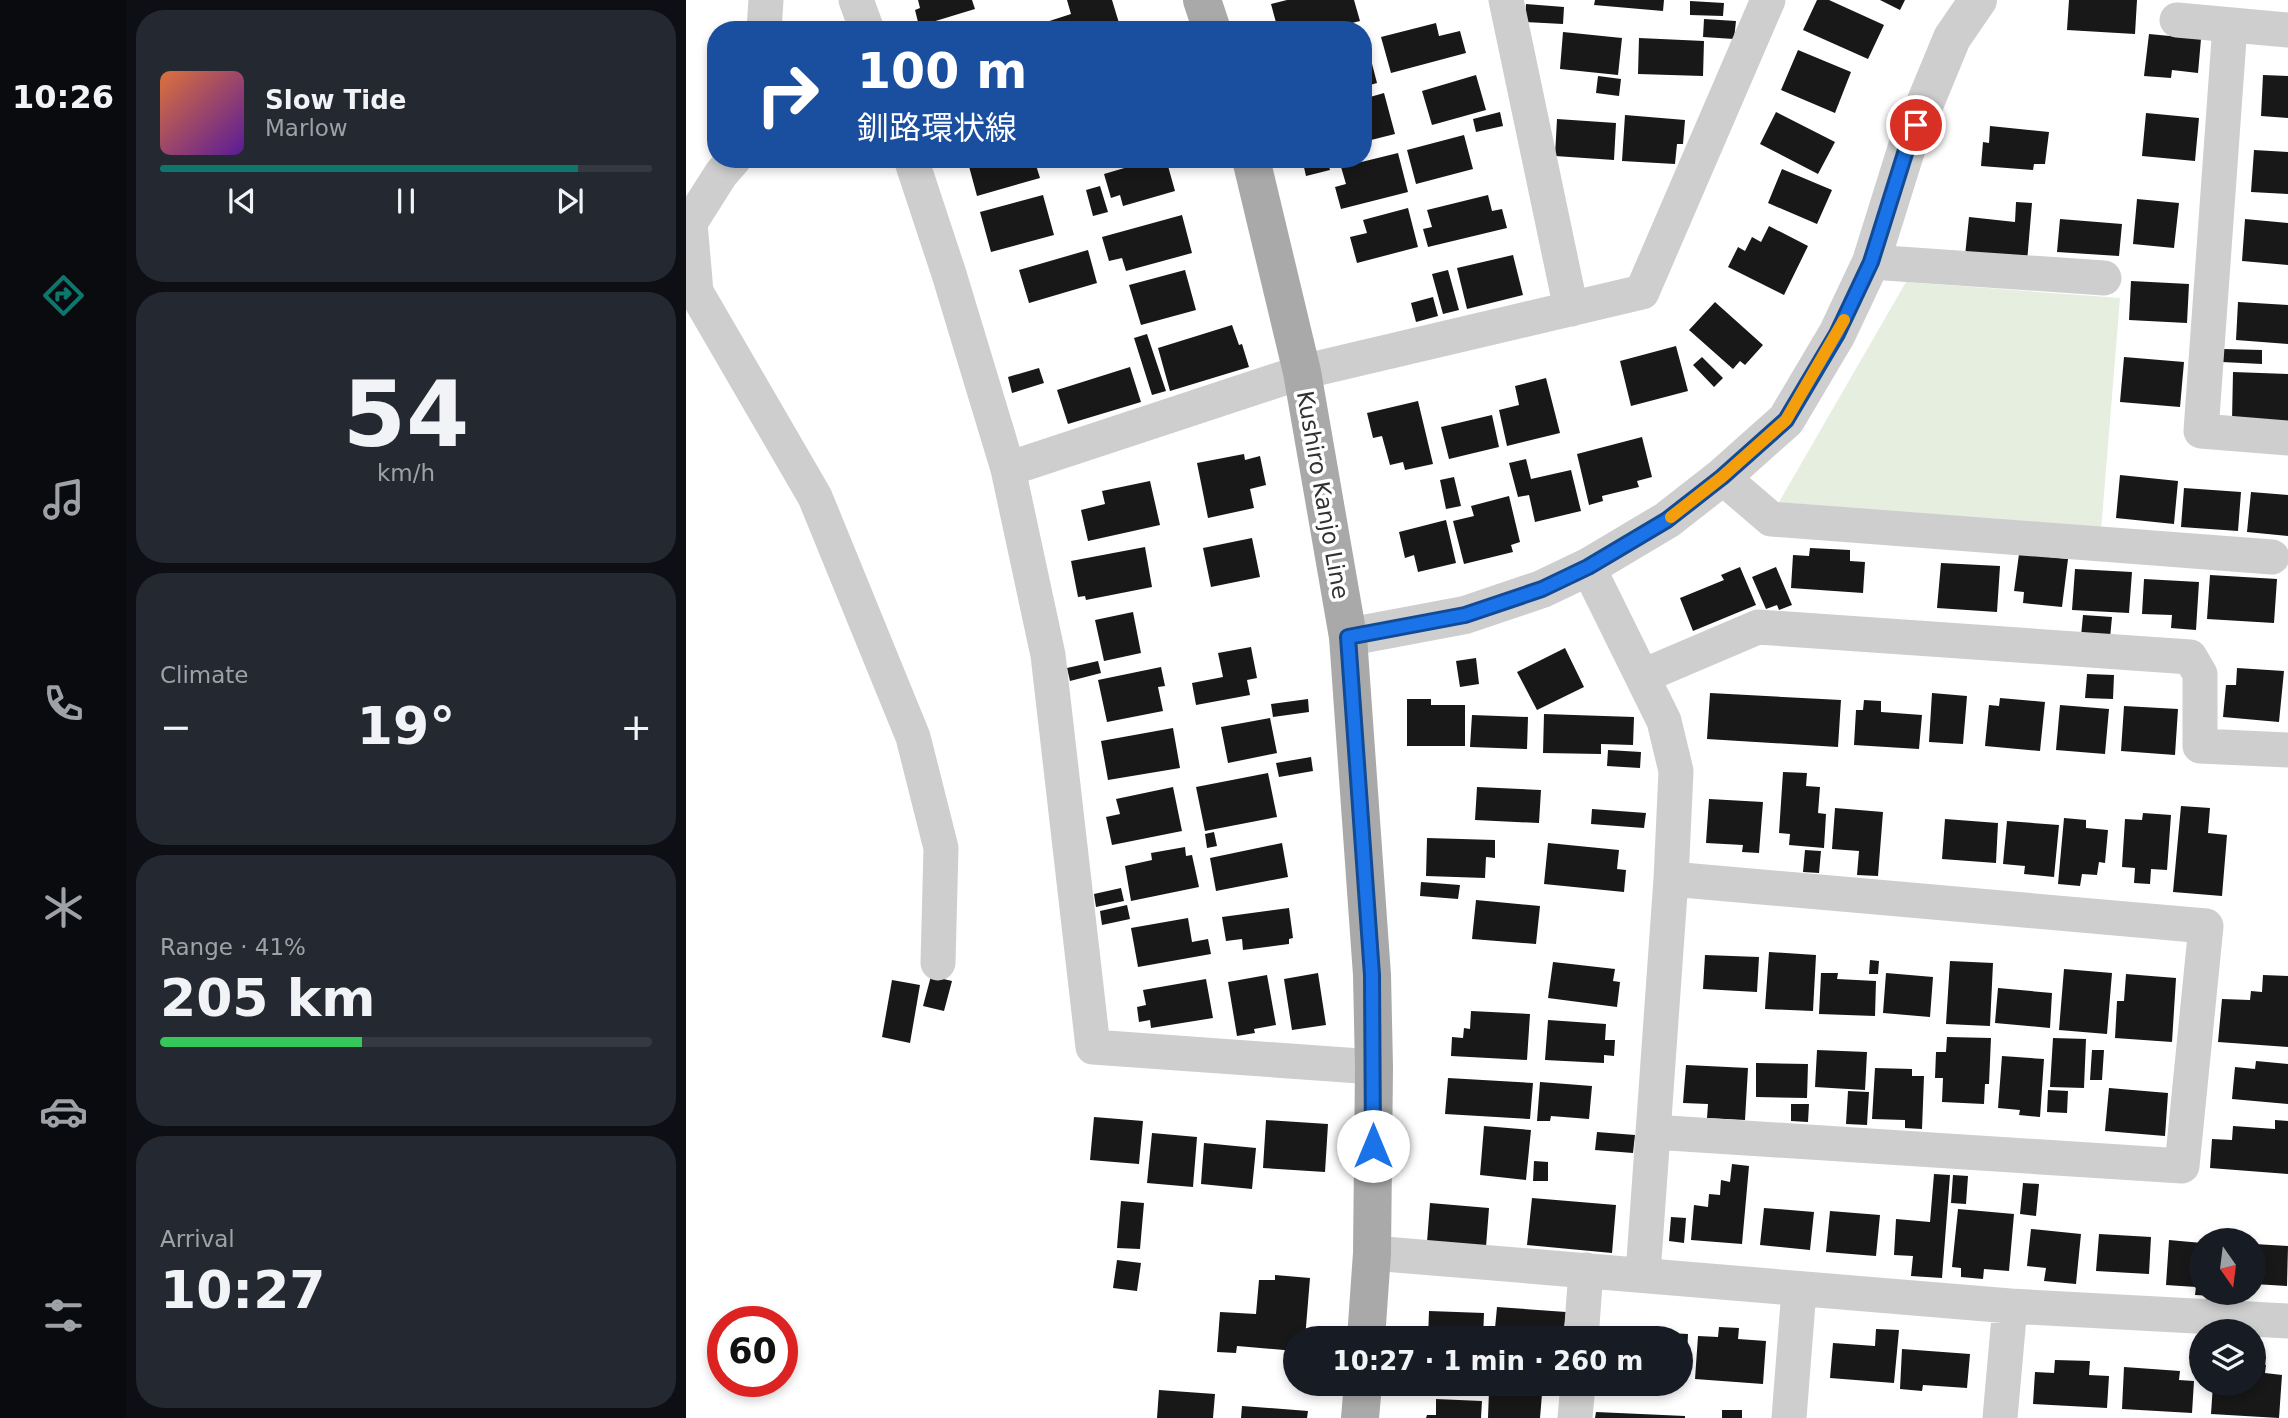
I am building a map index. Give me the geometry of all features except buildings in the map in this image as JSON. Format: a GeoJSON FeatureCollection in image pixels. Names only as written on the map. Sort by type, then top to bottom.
{"type":"FeatureCollection","features":[{"type":"Feature","properties":{"kind":"main road"},"geometry":{"type":"LineString","coordinates":[[1202,0],[1209,21]]}},
{"type":"Feature","properties":{"kind":"main road","name":"Kushiro Kanjo Line"},"geometry":{"type":"LineString","coordinates":[[1253,168],[1302,372],[1348,637],[1372,975],[1372,1253],[1367,1326]]}},
{"type":"Feature","properties":{"kind":"main road"},"geometry":{"type":"LineString","coordinates":[[1360,1418],[1362,1396]]}},
{"type":"Feature","properties":{"kind":"street"},"geometry":{"type":"LineString","coordinates":[[765,21],[766,0]]}},
{"type":"Feature","properties":{"kind":"street"},"geometry":{"type":"LineString","coordinates":[[856,0],[864,21]]}},
{"type":"Feature","properties":{"kind":"street"},"geometry":{"type":"LineString","coordinates":[[1507,0],[1572,309]]}},
{"type":"Feature","properties":{"kind":"street"},"geometry":{"type":"LineString","coordinates":[[1008,469],[1302,372],[1642,292],[1768,0]]}},
{"type":"Feature","properties":{"kind":"street"},"geometry":{"type":"LineString","coordinates":[[1348,637],[1465,615],[1542,589],[1588,567],[1667,520],[1722,477],[1786,420],[1837,334],[1871,262],[1907,147],[1952,38],[1978,0]]}},
{"type":"Feature","properties":{"kind":"street"},"geometry":{"type":"LineString","coordinates":[[2177,20],[2288,30]]}},
{"type":"Feature","properties":{"kind":"street"},"geometry":{"type":"LineString","coordinates":[[2231,25],[2201,431],[2288,438]]}},
{"type":"Feature","properties":{"kind":"street"},"geometry":{"type":"LineString","coordinates":[[726,168],[690,223],[696,292],[815,497],[913,737],[941,848],[938,963]]}},
{"type":"Feature","properties":{"kind":"street"},"geometry":{"type":"LineString","coordinates":[[914,168],[1008,469],[1048,655],[1093,1048],[1374,1067]]}},
{"type":"Feature","properties":{"kind":"street"},"geometry":{"type":"LineString","coordinates":[[1871,262],[2104,278]]}},
{"type":"Feature","properties":{"kind":"street"},"geometry":{"type":"LineString","coordinates":[[1722,477],[1771,519],[2272,557]]}},
{"type":"Feature","properties":{"kind":"street"},"geometry":{"type":"LineString","coordinates":[[1588,567],[1664,721],[1676,771],[1643,1274]]}},
{"type":"Feature","properties":{"kind":"street"},"geometry":{"type":"LineString","coordinates":[[1643,676],[1758,627],[2190,657],[2200,674],[2200,746],[2288,750]]}},
{"type":"Feature","properties":{"kind":"street"},"geometry":{"type":"LineString","coordinates":[[1653,1132],[2182,1166],[2206,926],[1671,879]]}},
{"type":"Feature","properties":{"kind":"street"},"geometry":{"type":"LineString","coordinates":[[1372,1253],[2010,1306],[2288,1321]]}},
{"type":"Feature","properties":{"kind":"street"},"geometry":{"type":"LineString","coordinates":[[1582,1326],[1586,1270]]}},
{"type":"Feature","properties":{"kind":"street"},"geometry":{"type":"LineString","coordinates":[[1789,1418],[1799,1290]]}},
{"type":"Feature","properties":{"kind":"street"},"geometry":{"type":"LineString","coordinates":[[2000,1418],[2010,1306]]}},
{"type":"Feature","properties":{"kind":"street"},"geometry":{"type":"LineString","coordinates":[[1575,1418],[1577,1396]]}},
{"type":"Feature","properties":{"kind":"shaded area"},"geometry":{"type":"Polygon","coordinates":[[[1906,282],[2120,298],[2101,531],[1779,502],[1906,282]]]}},
{"type":"Feature","properties":{"kind":"slow traffic"},"geometry":{"type":"LineString","coordinates":[[1671,517],[1722,477],[1786,420],[1844,320]]}},
{"type":"Feature","properties":{"kind":"route"},"geometry":{"type":"LineString","coordinates":[[1373,1146],[1372,975],[1348,637],[1465,615],[1542,589],[1588,567],[1667,520],[1722,477],[1786,420],[1837,334],[1871,262],[1916,125]]}}]}
